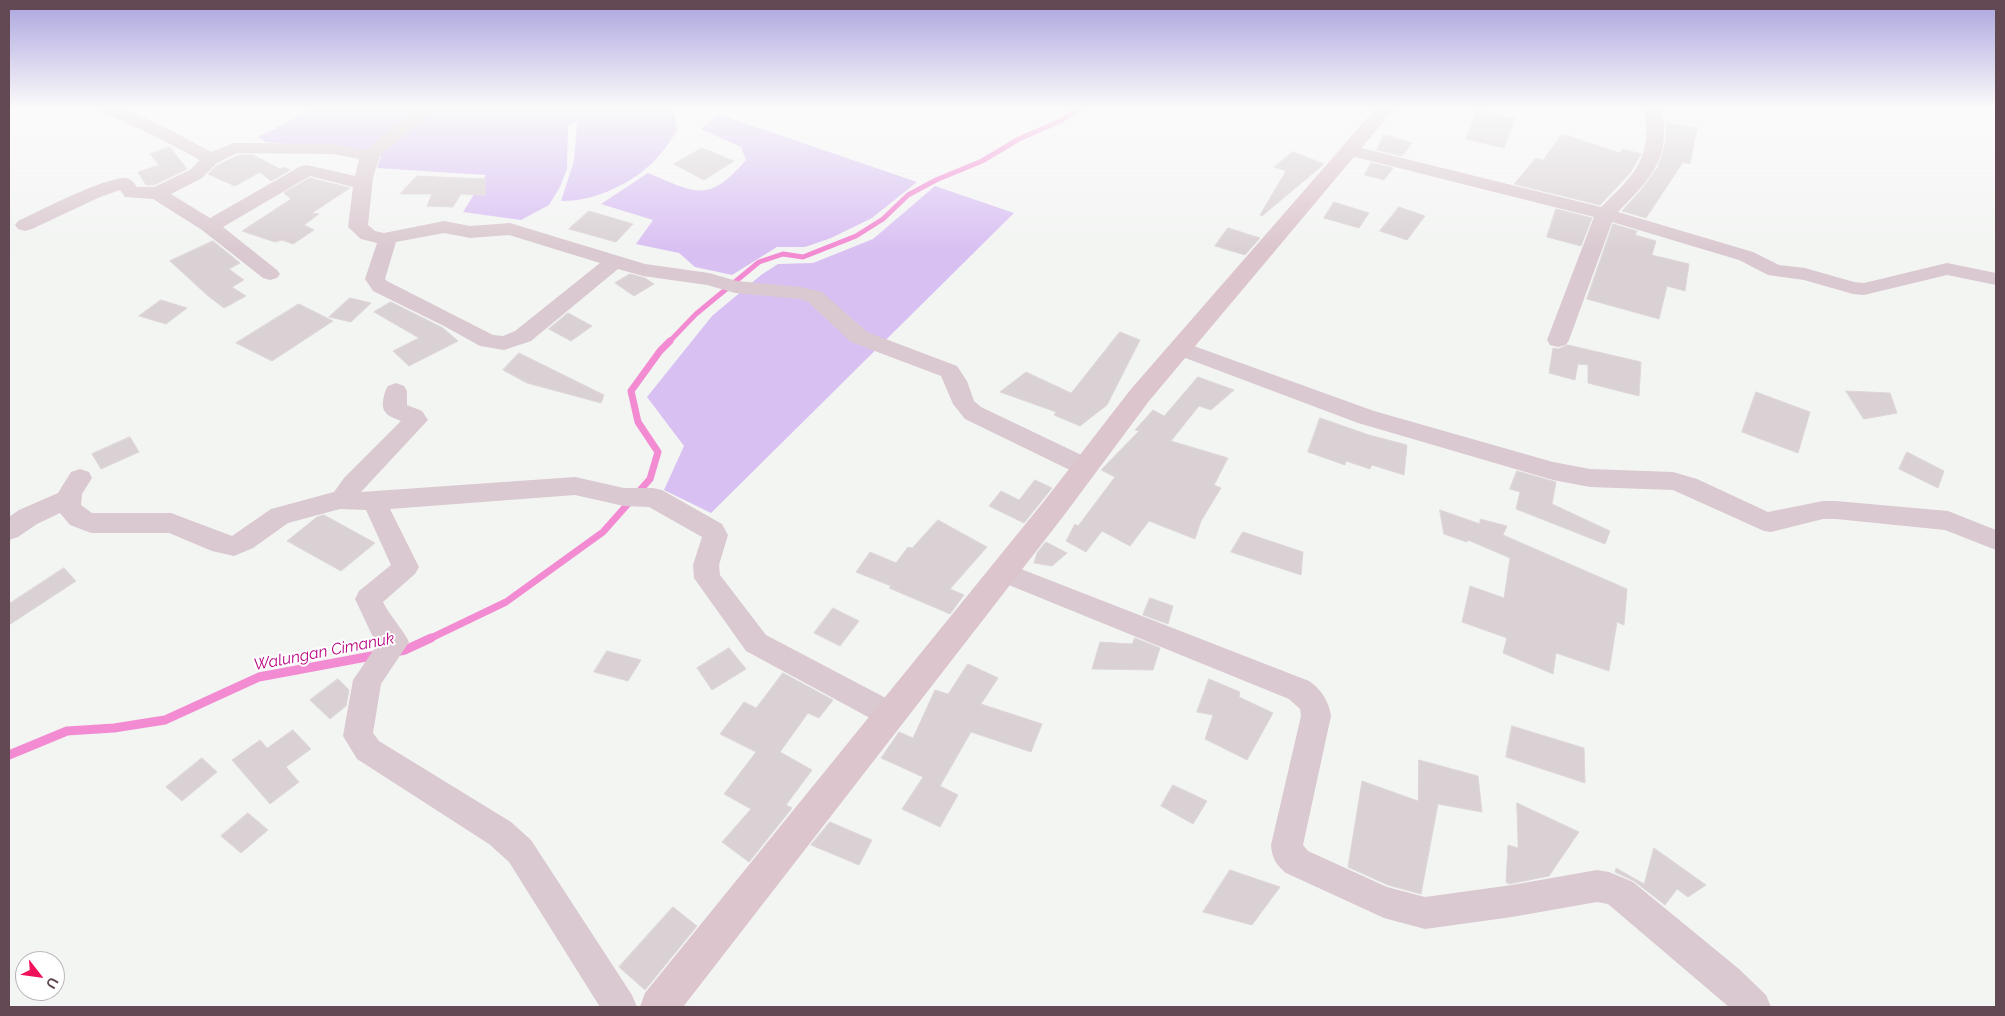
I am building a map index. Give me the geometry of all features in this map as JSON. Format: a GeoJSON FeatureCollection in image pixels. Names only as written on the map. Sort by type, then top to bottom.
{"type":"FeatureCollection","features":[{"type":"Feature","properties":{"kind":"street"},"geometry":{"type":"LineString","coordinates":[[204,155],[211,159]]}},
{"type":"Feature","properties":{"kind":"street"},"geometry":{"type":"LineString","coordinates":[[25,225],[93,193],[124,183],[132,193],[157,193],[196,174],[211,159],[218,155]]}},
{"type":"Feature","properties":{"kind":"street"},"geometry":{"type":"LineString","coordinates":[[367,155],[370,156],[358,227],[368,235],[388,238],[444,227],[470,232],[510,229],[643,270],[708,279],[735,287],[802,293],[814,297],[859,337],[949,370],[956,378],[965,406],[973,413],[1085,467]]}},
{"type":"Feature","properties":{"kind":"street"},"geometry":{"type":"LineString","coordinates":[[659,1007],[1003,572],[1140,395],[1345,155]]}},
{"type":"Feature","properties":{"kind":"street"},"geometry":{"type":"LineString","coordinates":[[1371,155],[1604,214],[1738,254],[1775,272],[1805,274],[1859,289],[1947,269],[1968,272],[1996,280]]}},
{"type":"Feature","properties":{"kind":"street"},"geometry":{"type":"LineString","coordinates":[[1558,340],[1604,214],[1630,189],[1652,155]]}},
{"type":"Feature","properties":{"kind":"street"},"geometry":{"type":"LineString","coordinates":[[210,226],[307,170],[364,184]]}},
{"type":"Feature","properties":{"kind":"street"},"geometry":{"type":"LineString","coordinates":[[157,193],[210,226],[270,274]]}},
{"type":"Feature","properties":{"kind":"street"},"geometry":{"type":"LineString","coordinates":[[388,238],[375,279],[380,286],[488,341],[496,343],[511,342],[522,336],[615,261]]}},
{"type":"Feature","properties":{"kind":"street"},"geometry":{"type":"LineString","coordinates":[[1180,348],[1366,416],[1553,470],[1590,478],[1673,481],[1688,485],[1764,522],[1823,510],[1836,510],[1948,521],[1996,540]]}},
{"type":"Feature","properties":{"kind":"street"},"geometry":{"type":"LineString","coordinates":[[9,530],[74,488],[75,516],[85,522],[172,523],[221,544],[234,546],[280,516],[347,492],[416,420],[414,417],[395,409],[396,391]]}},
{"type":"Feature","properties":{"kind":"street"},"geometry":{"type":"LineString","coordinates":[[347,492],[349,502],[568,486],[630,498],[648,497],[657,499],[713,531],[714,536],[705,571],[708,578],[756,643],[891,714]]}},
{"type":"Feature","properties":{"kind":"street"},"geometry":{"type":"LineString","coordinates":[[373,501],[382,515],[398,556],[406,567],[368,599],[382,627],[395,642],[367,680],[358,736],[368,750],[500,833],[520,851],[620,1007]]}},
{"type":"Feature","properties":{"kind":"street"},"geometry":{"type":"LineString","coordinates":[[1003,572],[1299,690],[1310,697],[1315,706],[1316,716],[1287,845],[1288,854],[1297,862],[1384,902],[1425,913],[1512,901],[1597,886],[1609,888],[1621,893],[1727,981],[1754,1007]]}},
{"type":"Feature","properties":{"kind":"shaded area"},"geometry":{"type":"Polygon","coordinates":[[[379,155],[567,155],[567,169],[560,187],[549,205],[521,220],[463,212],[486,175],[377,168],[381,156],[379,155]]]}},
{"type":"Feature","properties":{"kind":"shaded area"},"geometry":{"type":"Polygon","coordinates":[[[574,155],[659,155],[641,173],[620,186],[596,196],[572,201],[561,201],[574,155]]]}},
{"type":"Feature","properties":{"kind":"shaded area"},"geometry":{"type":"Polygon","coordinates":[[[744,155],[839,155],[917,182],[872,218],[831,238],[805,247],[777,247],[732,275],[695,267],[679,253],[636,244],[653,220],[601,204],[648,173],[678,186],[701,190],[711,189],[733,174],[746,160],[744,155]]]}},
{"type":"Feature","properties":{"kind":"shaded area"},"geometry":{"type":"Polygon","coordinates":[[[935,186],[1014,213],[711,513],[664,490],[684,446],[647,397],[712,316],[761,275],[778,264],[813,263],[873,239],[935,186]]]}},
{"type":"Feature","properties":{"kind":"building"},"geometry":{"type":"Polygon","coordinates":[[[151,155],[177,155],[187,169],[154,185],[146,185],[138,172],[159,165],[151,155]]]}},
{"type":"Feature","properties":{"kind":"building"},"geometry":{"type":"Polygon","coordinates":[[[238,155],[254,155],[280,169],[283,167],[290,170],[271,181],[260,172],[235,186],[208,174],[216,166],[238,155]]]}},
{"type":"Feature","properties":{"kind":"building"},"geometry":{"type":"Polygon","coordinates":[[[689,155],[720,155],[734,161],[704,180],[674,164],[689,155]]]}},
{"type":"Feature","properties":{"kind":"building"},"geometry":{"type":"Polygon","coordinates":[[[1289,155],[1302,155],[1324,164],[1262,216],[1260,215],[1286,171],[1274,167],[1289,155]]]}},
{"type":"Feature","properties":{"kind":"building"},"geometry":{"type":"Polygon","coordinates":[[[1546,155],[1640,155],[1630,173],[1600,205],[1514,184],[1536,158],[1543,160],[1546,155]]]}},
{"type":"Feature","properties":{"kind":"building"},"geometry":{"type":"Polygon","coordinates":[[[1662,155],[1692,155],[1690,164],[1683,162],[1646,218],[1622,211],[1642,189],[1658,167],[1662,155]]]}},
{"type":"Feature","properties":{"kind":"building"},"geometry":{"type":"Polygon","coordinates":[[[1371,163],[1393,168],[1384,180],[1365,175],[1371,163]]]}},
{"type":"Feature","properties":{"kind":"building"},"geometry":{"type":"Polygon","coordinates":[[[417,176],[485,179],[485,195],[461,194],[453,207],[427,206],[432,194],[400,194],[417,176]]]}},
{"type":"Feature","properties":{"kind":"building"},"geometry":{"type":"Polygon","coordinates":[[[310,178],[350,188],[312,213],[319,214],[304,225],[314,230],[293,244],[282,240],[275,242],[242,231],[291,199],[284,193],[310,178]]]}},
{"type":"Feature","properties":{"kind":"building"},"geometry":{"type":"Polygon","coordinates":[[[1334,202],[1369,213],[1359,228],[1324,218],[1334,202]]]}},
{"type":"Feature","properties":{"kind":"building"},"geometry":{"type":"Polygon","coordinates":[[[1399,207],[1425,216],[1407,240],[1380,231],[1399,207]]]}},
{"type":"Feature","properties":{"kind":"building"},"geometry":{"type":"Polygon","coordinates":[[[1556,209],[1592,218],[1581,246],[1547,237],[1556,209]]]}},
{"type":"Feature","properties":{"kind":"building"},"geometry":{"type":"Polygon","coordinates":[[[589,211],[633,224],[616,242],[569,229],[589,211]]]}},
{"type":"Feature","properties":{"kind":"building"},"geometry":{"type":"Polygon","coordinates":[[[1613,224],[1637,231],[1635,235],[1656,241],[1652,255],[1689,264],[1685,291],[1667,286],[1659,319],[1587,299],[1613,224]]]}},
{"type":"Feature","properties":{"kind":"building"},"geometry":{"type":"Polygon","coordinates":[[[1228,228],[1260,238],[1245,255],[1215,246],[1228,228]]]}},
{"type":"Feature","properties":{"kind":"building"},"geometry":{"type":"Polygon","coordinates":[[[213,241],[240,263],[229,269],[244,280],[232,287],[246,296],[224,308],[170,261],[213,241]]]}},
{"type":"Feature","properties":{"kind":"building"},"geometry":{"type":"Polygon","coordinates":[[[630,274],[645,278],[654,284],[634,296],[615,283],[630,274]]]}},
{"type":"Feature","properties":{"kind":"building"},"geometry":{"type":"Polygon","coordinates":[[[350,298],[371,303],[351,322],[329,317],[350,298]]]}},
{"type":"Feature","properties":{"kind":"building"},"geometry":{"type":"Polygon","coordinates":[[[161,300],[187,308],[166,324],[139,316],[161,300]]]}},
{"type":"Feature","properties":{"kind":"building"},"geometry":{"type":"Polygon","coordinates":[[[391,302],[443,328],[458,341],[409,366],[393,351],[419,338],[374,312],[391,302]]]}},
{"type":"Feature","properties":{"kind":"building"},"geometry":{"type":"Polygon","coordinates":[[[299,304],[333,321],[272,361],[236,343],[299,304]]]}},
{"type":"Feature","properties":{"kind":"building"},"geometry":{"type":"Polygon","coordinates":[[[568,313],[592,326],[571,341],[549,329],[568,313]]]}},
{"type":"Feature","properties":{"kind":"building"},"geometry":{"type":"Polygon","coordinates":[[[1120,332],[1140,340],[1107,405],[1080,426],[1054,415],[1056,412],[1000,392],[1026,372],[1071,393],[1120,332]]]}},
{"type":"Feature","properties":{"kind":"building"},"geometry":{"type":"Polygon","coordinates":[[[1568,345],[1641,362],[1639,396],[1588,383],[1588,365],[1578,364],[1575,380],[1549,373],[1553,348],[1558,349],[1568,345]]]}},
{"type":"Feature","properties":{"kind":"building"},"geometry":{"type":"Polygon","coordinates":[[[519,353],[604,395],[601,403],[527,383],[503,370],[519,353]]]}},
{"type":"Feature","properties":{"kind":"building"},"geometry":{"type":"Polygon","coordinates":[[[1198,377],[1234,390],[1211,410],[1199,406],[1171,441],[1228,458],[1214,485],[1221,488],[1201,521],[1195,539],[1149,521],[1130,546],[1102,531],[1086,552],[1066,541],[1075,524],[1078,526],[1115,477],[1101,470],[1139,431],[1135,430],[1153,410],[1164,416],[1198,377]]]}},
{"type":"Feature","properties":{"kind":"building"},"geometry":{"type":"Polygon","coordinates":[[[1846,391],[1890,393],[1897,413],[1864,419],[1846,391]]]}},
{"type":"Feature","properties":{"kind":"building"},"geometry":{"type":"Polygon","coordinates":[[[1756,392],[1810,412],[1798,453],[1742,432],[1756,392]]]}},
{"type":"Feature","properties":{"kind":"building"},"geometry":{"type":"Polygon","coordinates":[[[1320,418],[1369,435],[1407,445],[1404,475],[1372,465],[1370,469],[1346,461],[1345,465],[1308,452],[1320,418]]]}},
{"type":"Feature","properties":{"kind":"building"},"geometry":{"type":"Polygon","coordinates":[[[130,437],[139,452],[101,469],[92,454],[130,437]]]}},
{"type":"Feature","properties":{"kind":"building"},"geometry":{"type":"Polygon","coordinates":[[[1907,452],[1944,471],[1938,488],[1899,469],[1907,452]]]}},
{"type":"Feature","properties":{"kind":"building"},"geometry":{"type":"Polygon","coordinates":[[[1517,471],[1556,482],[1552,504],[1610,531],[1605,544],[1516,509],[1520,492],[1510,489],[1517,471]]]}},
{"type":"Feature","properties":{"kind":"building"},"geometry":{"type":"Polygon","coordinates":[[[1035,480],[1052,488],[1024,523],[989,506],[1001,491],[1019,500],[1035,480]]]}},
{"type":"Feature","properties":{"kind":"building"},"geometry":{"type":"Polygon","coordinates":[[[1440,510],[1480,524],[1480,519],[1507,526],[1503,535],[1627,589],[1624,625],[1617,622],[1609,671],[1556,653],[1553,674],[1503,653],[1507,638],[1462,622],[1470,586],[1504,598],[1510,558],[1468,540],[1467,542],[1444,534],[1440,510]]]}},
{"type":"Feature","properties":{"kind":"building"},"geometry":{"type":"Polygon","coordinates":[[[324,515],[375,543],[341,571],[287,541],[317,517],[324,515]]]}},
{"type":"Feature","properties":{"kind":"building"},"geometry":{"type":"Polygon","coordinates":[[[938,520],[987,547],[950,589],[964,595],[950,614],[856,572],[870,552],[896,563],[908,547],[912,548],[938,520]]]}},
{"type":"Feature","properties":{"kind":"building"},"geometry":{"type":"Polygon","coordinates":[[[1243,532],[1303,552],[1301,575],[1231,552],[1243,532]]]}},
{"type":"Feature","properties":{"kind":"building"},"geometry":{"type":"Polygon","coordinates":[[[1046,542],[1067,553],[1052,566],[1034,563],[1037,553],[1046,542]]]}},
{"type":"Feature","properties":{"kind":"building"},"geometry":{"type":"Polygon","coordinates":[[[64,568],[76,581],[9,625],[9,604],[64,568]]]}},
{"type":"Feature","properties":{"kind":"building"},"geometry":{"type":"Polygon","coordinates":[[[1150,598],[1173,606],[1168,624],[1143,615],[1150,598]]]}},
{"type":"Feature","properties":{"kind":"building"},"geometry":{"type":"Polygon","coordinates":[[[833,608],[859,621],[840,646],[814,633],[833,608]]]}},
{"type":"Feature","properties":{"kind":"building"},"geometry":{"type":"Polygon","coordinates":[[[1135,638],[1160,648],[1153,670],[1092,669],[1100,642],[1132,644],[1135,638]]]}},
{"type":"Feature","properties":{"kind":"building"},"geometry":{"type":"Polygon","coordinates":[[[729,648],[746,669],[712,690],[697,668],[729,648]]]}},
{"type":"Feature","properties":{"kind":"building"},"geometry":{"type":"Polygon","coordinates":[[[607,651],[641,660],[628,681],[594,672],[607,651]]]}},
{"type":"Feature","properties":{"kind":"building"},"geometry":{"type":"Polygon","coordinates":[[[968,664],[998,678],[981,704],[1042,724],[1031,752],[971,732],[940,786],[958,795],[940,827],[902,809],[923,777],[881,758],[899,732],[913,738],[935,690],[948,694],[968,664]]]}},
{"type":"Feature","properties":{"kind":"building"},"geometry":{"type":"Polygon","coordinates":[[[783,673],[833,700],[819,718],[808,713],[780,752],[812,770],[786,805],[792,808],[749,862],[722,842],[751,809],[724,794],[756,752],[720,734],[744,702],[756,708],[783,673]]]}},
{"type":"Feature","properties":{"kind":"building"},"geometry":{"type":"Polygon","coordinates":[[[338,679],[349,690],[346,706],[330,719],[310,700],[338,679]]]}},
{"type":"Feature","properties":{"kind":"building"},"geometry":{"type":"Polygon","coordinates":[[[1209,679],[1240,692],[1239,697],[1273,713],[1247,760],[1205,739],[1213,715],[1197,712],[1209,679]]]}},
{"type":"Feature","properties":{"kind":"building"},"geometry":{"type":"Polygon","coordinates":[[[1512,726],[1584,748],[1585,783],[1506,757],[1512,726]]]}},
{"type":"Feature","properties":{"kind":"building"},"geometry":{"type":"Polygon","coordinates":[[[293,730],[311,749],[286,767],[299,782],[270,804],[232,760],[260,740],[267,748],[293,730]]]}},
{"type":"Feature","properties":{"kind":"building"},"geometry":{"type":"Polygon","coordinates":[[[202,758],[217,772],[182,801],[166,787],[202,758]]]}},
{"type":"Feature","properties":{"kind":"building"},"geometry":{"type":"Polygon","coordinates":[[[1419,760],[1478,776],[1482,812],[1438,804],[1421,894],[1388,885],[1348,867],[1362,781],[1418,801],[1419,760]]]}},
{"type":"Feature","properties":{"kind":"building"},"geometry":{"type":"Polygon","coordinates":[[[1173,785],[1207,801],[1193,824],[1161,806],[1173,785]]]}},
{"type":"Feature","properties":{"kind":"building"},"geometry":{"type":"Polygon","coordinates":[[[1517,803],[1579,832],[1549,876],[1509,884],[1506,882],[1508,845],[1518,848],[1517,803]]]}},
{"type":"Feature","properties":{"kind":"building"},"geometry":{"type":"Polygon","coordinates":[[[248,813],[268,830],[241,853],[221,836],[248,813]]]}},
{"type":"Feature","properties":{"kind":"building"},"geometry":{"type":"Polygon","coordinates":[[[830,822],[872,840],[859,865],[811,845],[830,822]]]}},
{"type":"Feature","properties":{"kind":"building"},"geometry":{"type":"Polygon","coordinates":[[[1654,848],[1706,885],[1688,897],[1677,889],[1665,905],[1634,881],[1615,872],[1616,868],[1644,884],[1654,848]]]}},
{"type":"Feature","properties":{"kind":"building"},"geometry":{"type":"Polygon","coordinates":[[[1230,870],[1280,887],[1252,925],[1203,912],[1230,870]]]}},
{"type":"Feature","properties":{"kind":"building"},"geometry":{"type":"Polygon","coordinates":[[[673,907],[697,926],[645,990],[619,967],[673,907]]]}},
{"type":"Feature","properties":{"kind":"waterway","name":"Walungan Cimanuk"},"geometry":{"type":"LineString","coordinates":[[669,342],[696,314],[759,262],[783,254],[803,257],[856,236],[883,219],[908,195],[936,180],[991,155]]}},
{"type":"Feature","properties":{"kind":"waterway","name":"Walungan Cimanuk"},"geometry":{"type":"LineString","coordinates":[[429,639],[506,602],[603,532],[650,479],[658,452],[638,422],[631,391],[660,351],[669,342]]}},
{"type":"Feature","properties":{"kind":"waterway","name":"Walungan Cimanuk"},"geometry":{"type":"LineString","coordinates":[[395,652],[405,650],[431,638]]}},
{"type":"Feature","properties":{"kind":"waterway","name":"Walungan Cimanuk"},"geometry":{"type":"LineString","coordinates":[[9,755],[67,731],[114,728],[165,720],[259,677],[377,655]]}}]}
